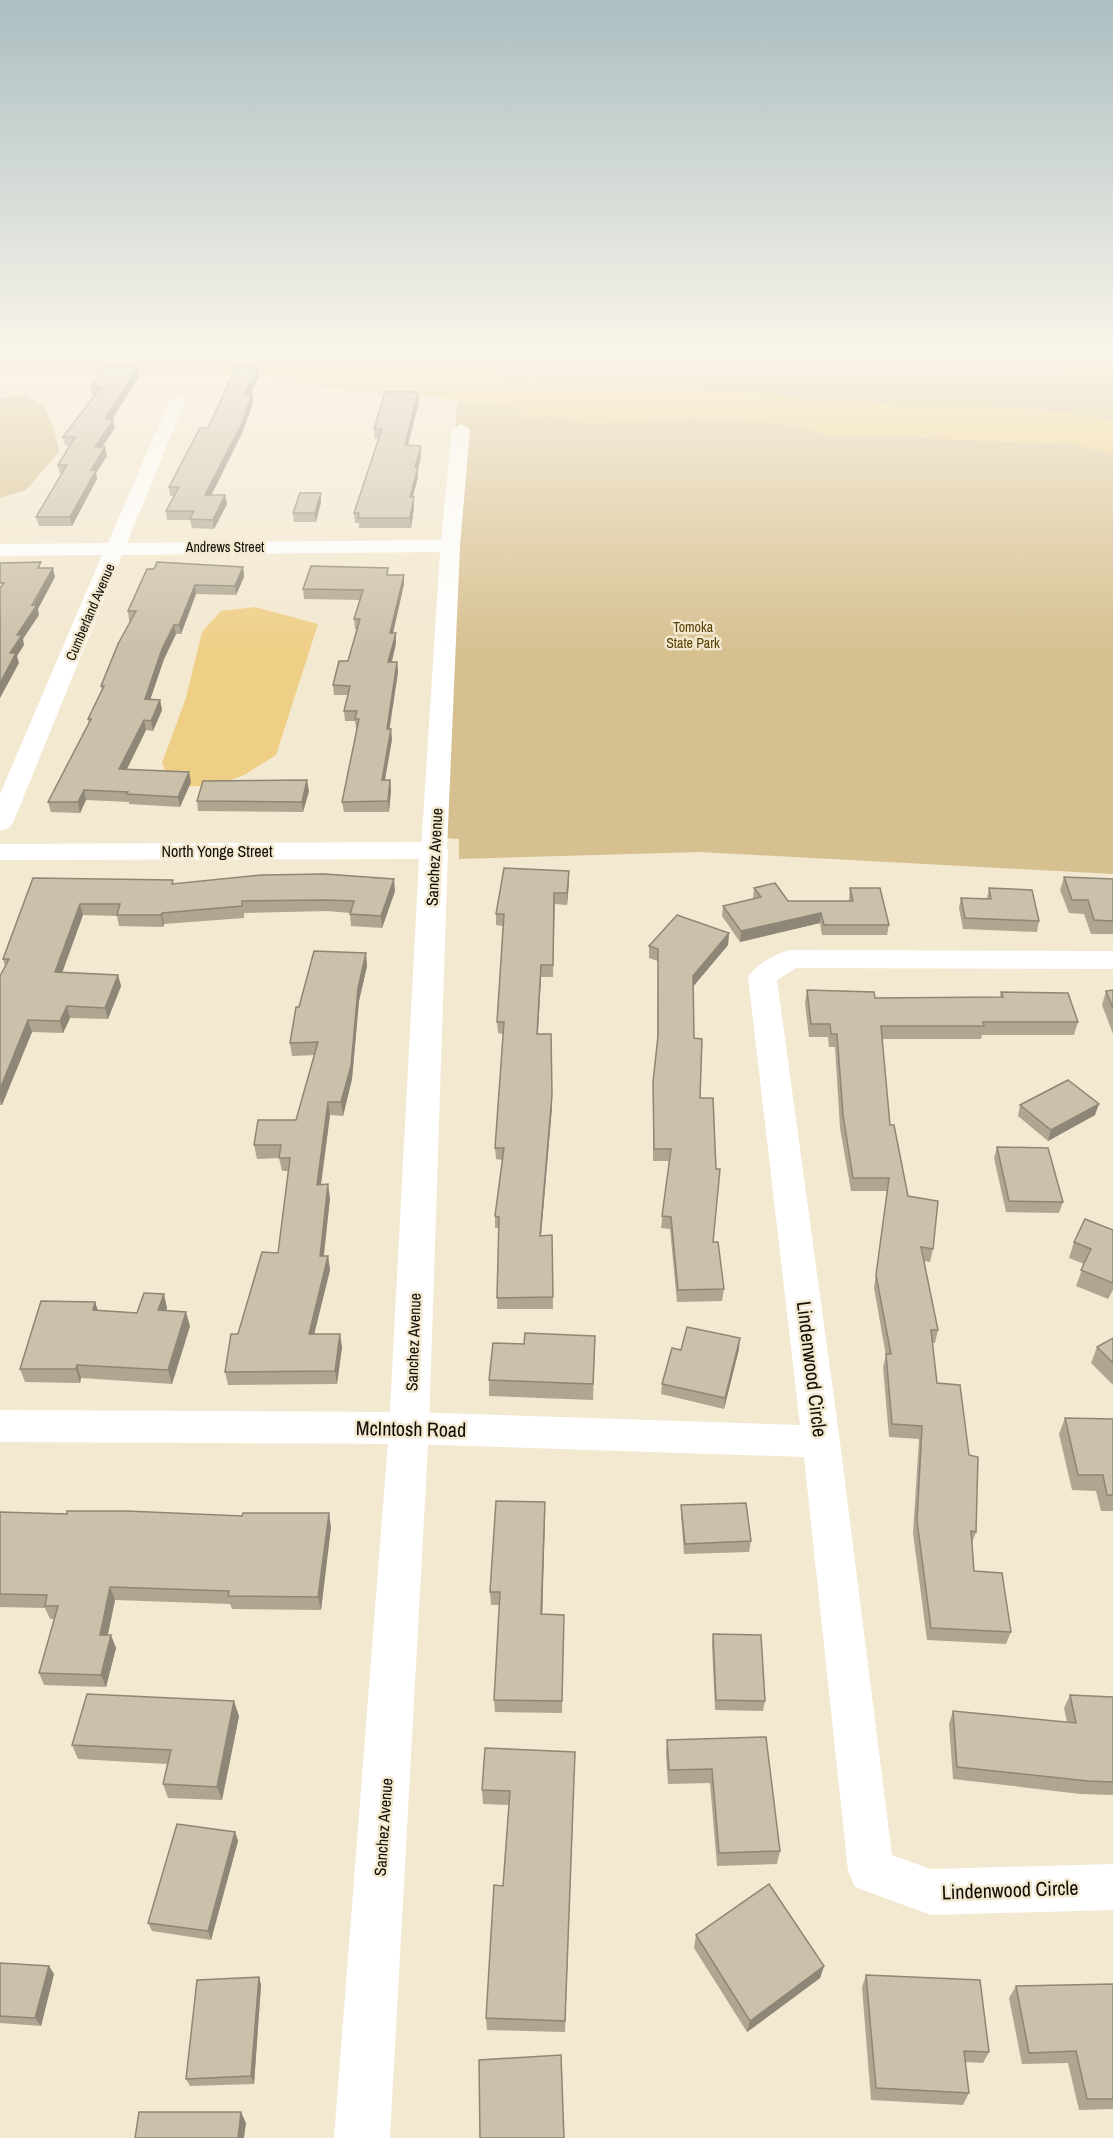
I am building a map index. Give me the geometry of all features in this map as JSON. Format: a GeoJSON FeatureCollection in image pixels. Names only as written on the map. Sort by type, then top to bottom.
{"type":"FeatureCollection","features":[{"type":"Feature","properties":{"kind":"street","name":"Cumberland Avenue"},"geometry":{"type":"LineString","coordinates":[[0,823],[156,453]]}},
{"type":"Feature","properties":{"kind":"street","name":"Sanchez Avenue"},"geometry":{"type":"LineString","coordinates":[[362,2138],[409,1428],[434,850],[450,546],[459,453]]}},
{"type":"Feature","properties":{"kind":"street","name":"Andrews Street"},"geometry":{"type":"LineString","coordinates":[[0,550],[450,546]]}},
{"type":"Feature","properties":{"kind":"street","name":"North Yonge Street"},"geometry":{"type":"LineString","coordinates":[[0,852],[434,850]]}},
{"type":"Feature","properties":{"kind":"street","name":"Lindenwood Circle"},"geometry":{"type":"LineString","coordinates":[[1113,960],[790,959],[762,977],[821,1442],[871,1871],[931,1893],[1113,1887]]}},
{"type":"Feature","properties":{"kind":"street","name":"McIntosh Road"},"geometry":{"type":"LineString","coordinates":[[0,1426],[409,1428],[821,1442]]}},
{"type":"Feature","properties":{"kind":"green space"},"geometry":{"type":"Polygon","coordinates":[[[0,453],[58,453],[26,490],[0,498],[0,453]]]}},
{"type":"Feature","properties":{"kind":"green space","name":"Tomoka State Park"},"geometry":{"type":"Polygon","coordinates":[[[454,453],[1113,454],[1113,874],[700,852],[459,859],[459,839],[435,837],[454,453]]]}},
{"type":"Feature","properties":{"kind":"shaded area"},"geometry":{"type":"Polygon","coordinates":[[[255,607],[318,624],[276,755],[244,775],[214,786],[172,786],[162,763],[186,698],[202,632],[221,611],[255,607]]]}},
{"type":"Feature","properties":{"kind":"building"},"geometry":{"type":"Polygon","coordinates":[[[65,453],[101,453],[91,470],[96,470],[70,517],[36,517],[67,465],[58,465],[65,453]]]}},
{"type":"Feature","properties":{"kind":"building"},"geometry":{"type":"Polygon","coordinates":[[[187,453],[227,453],[205,495],[225,495],[213,520],[190,519],[194,511],[166,511],[179,487],[169,487],[187,453]]]}},
{"type":"Feature","properties":{"kind":"building"},"geometry":{"type":"Polygon","coordinates":[[[374,453],[419,453],[415,467],[418,467],[410,497],[414,497],[410,518],[358,518],[359,513],[354,513],[374,453]]]}},
{"type":"Feature","properties":{"kind":"building"},"geometry":{"type":"Polygon","coordinates":[[[300,493],[321,493],[315,513],[293,513],[300,493]]]}},
{"type":"Feature","properties":{"kind":"building"},"geometry":{"type":"Polygon","coordinates":[[[41,562],[38,568],[53,568],[32,605],[37,605],[17,635],[22,635],[10,653],[16,653],[0,683],[0,588],[4,583],[0,583],[0,563],[41,562]]]}},
{"type":"Feature","properties":{"kind":"building"},"geometry":{"type":"Polygon","coordinates":[[[157,562],[243,567],[235,586],[195,585],[179,625],[174,625],[162,649],[145,699],[160,700],[151,721],[144,720],[119,769],[189,772],[178,797],[84,790],[78,802],[48,802],[91,719],[88,719],[104,686],[101,686],[118,644],[136,611],[128,611],[147,569],[154,569],[157,562]]]}},
{"type":"Feature","properties":{"kind":"building"},"geometry":{"type":"Polygon","coordinates":[[[311,566],[388,568],[387,575],[404,575],[390,633],[396,633],[388,662],[397,662],[387,729],[391,729],[382,780],[390,780],[388,801],[342,802],[359,719],[355,719],[357,711],[344,711],[350,686],[333,685],[339,661],[348,661],[360,619],[354,619],[363,590],[303,589],[311,566]]]}},
{"type":"Feature","properties":{"kind":"building"},"geometry":{"type":"Polygon","coordinates":[[[307,780],[302,802],[197,801],[203,781],[307,780]]]}},
{"type":"Feature","properties":{"kind":"building"},"geometry":{"type":"Polygon","coordinates":[[[504,868],[569,871],[567,893],[554,893],[553,965],[541,965],[537,1034],[551,1034],[552,1095],[540,1236],[552,1235],[553,1297],[497,1298],[499,1217],[495,1216],[504,1148],[495,1148],[504,1022],[497,1022],[504,914],[496,914],[504,868]]]}},
{"type":"Feature","properties":{"kind":"building"},"geometry":{"type":"Polygon","coordinates":[[[324,874],[394,879],[381,916],[350,914],[354,901],[242,901],[242,906],[162,913],[161,915],[117,915],[120,904],[80,904],[55,972],[118,975],[105,1008],[67,1006],[60,1021],[28,1020],[0,1089],[0,976],[9,959],[3,959],[33,878],[173,880],[172,884],[262,875],[324,874]]]}},
{"type":"Feature","properties":{"kind":"building"},"geometry":{"type":"Polygon","coordinates":[[[1064,877],[1113,879],[1113,921],[1094,920],[1088,900],[1072,900],[1064,877]]]}},
{"type":"Feature","properties":{"kind":"building"},"geometry":{"type":"Polygon","coordinates":[[[775,883],[788,901],[853,901],[850,888],[880,888],[889,925],[824,925],[821,913],[741,931],[723,906],[761,897],[754,888],[775,883]]]}},
{"type":"Feature","properties":{"kind":"building"},"geometry":{"type":"Polygon","coordinates":[[[989,888],[1032,890],[1039,921],[965,918],[961,898],[991,899],[989,888]]]}},
{"type":"Feature","properties":{"kind":"building"},"geometry":{"type":"Polygon","coordinates":[[[677,915],[729,933],[693,976],[694,1038],[702,1039],[700,1098],[713,1098],[716,1169],[720,1169],[713,1242],[718,1242],[724,1289],[678,1290],[671,1217],[662,1216],[671,1149],[654,1149],[653,1082],[658,1036],[658,949],[649,946],[677,915]]]}},
{"type":"Feature","properties":{"kind":"building"},"geometry":{"type":"Polygon","coordinates":[[[314,951],[366,953],[358,988],[351,1066],[341,1102],[328,1102],[317,1185],[328,1184],[320,1256],[328,1256],[309,1334],[340,1334],[335,1371],[225,1372],[231,1334],[238,1334],[262,1252],[278,1253],[290,1158],[279,1158],[281,1145],[254,1145],[258,1120],[296,1120],[318,1042],[290,1043],[296,1007],[299,1007],[314,951]]]}},
{"type":"Feature","properties":{"kind":"building"},"geometry":{"type":"Polygon","coordinates":[[[807,990],[874,992],[875,998],[1003,997],[1001,992],[1068,993],[1078,1022],[983,1022],[984,1026],[881,1026],[890,1125],[894,1125],[908,1196],[938,1201],[933,1249],[921,1247],[938,1330],[931,1330],[937,1383],[960,1385],[969,1455],[978,1457],[976,1532],[971,1531],[974,1571],[1002,1573],[1011,1632],[931,1628],[917,1521],[922,1426],[892,1424],[886,1354],[891,1354],[876,1275],[889,1178],[853,1178],[843,1115],[837,1034],[831,1034],[830,1024],[811,1024],[807,990]]]}},
{"type":"Feature","properties":{"kind":"building"},"geometry":{"type":"Polygon","coordinates":[[[1113,990],[1113,1008],[1106,991],[1113,990]]]}},
{"type":"Feature","properties":{"kind":"building"},"geometry":{"type":"Polygon","coordinates":[[[1068,1080],[1099,1104],[1051,1130],[1020,1105],[1068,1080]]]}},
{"type":"Feature","properties":{"kind":"building"},"geometry":{"type":"Polygon","coordinates":[[[997,1147],[1048,1148],[1063,1202],[1009,1201],[997,1147]]]}},
{"type":"Feature","properties":{"kind":"building"},"geometry":{"type":"Polygon","coordinates":[[[1085,1219],[1113,1230],[1113,1283],[1081,1270],[1091,1249],[1074,1242],[1085,1219]]]}},
{"type":"Feature","properties":{"kind":"building"},"geometry":{"type":"Polygon","coordinates":[[[144,1293],[164,1294],[158,1310],[186,1312],[168,1370],[77,1365],[76,1369],[20,1369],[41,1301],[95,1302],[93,1310],[137,1313],[144,1293]]]}},
{"type":"Feature","properties":{"kind":"building"},"geometry":{"type":"Polygon","coordinates":[[[687,1327],[740,1338],[725,1398],[662,1384],[672,1348],[681,1350],[687,1327]]]}},
{"type":"Feature","properties":{"kind":"building"},"geometry":{"type":"Polygon","coordinates":[[[525,1333],[595,1336],[593,1384],[489,1380],[493,1343],[524,1344],[525,1333]]]}},
{"type":"Feature","properties":{"kind":"building"},"geometry":{"type":"Polygon","coordinates":[[[1113,1338],[1113,1363],[1097,1347],[1113,1338]]]}},
{"type":"Feature","properties":{"kind":"building"},"geometry":{"type":"Polygon","coordinates":[[[1065,1418],[1113,1419],[1113,1495],[1107,1495],[1103,1475],[1078,1475],[1065,1418]]]}},
{"type":"Feature","properties":{"kind":"building"},"geometry":{"type":"Polygon","coordinates":[[[496,1501],[545,1502],[541,1614],[564,1615],[562,1701],[494,1700],[500,1592],[490,1592],[496,1501]]]}},
{"type":"Feature","properties":{"kind":"building"},"geometry":{"type":"Polygon","coordinates":[[[746,1503],[751,1541],[685,1544],[681,1505],[746,1503]]]}},
{"type":"Feature","properties":{"kind":"building"},"geometry":{"type":"Polygon","coordinates":[[[67,1511],[242,1516],[243,1513],[329,1513],[318,1597],[228,1596],[229,1591],[110,1587],[100,1635],[111,1635],[101,1675],[39,1673],[58,1606],[45,1606],[47,1595],[0,1594],[0,1512],[67,1514],[67,1511]]]}},
{"type":"Feature","properties":{"kind":"building"},"geometry":{"type":"Polygon","coordinates":[[[713,1634],[761,1635],[765,1701],[716,1700],[713,1634]]]}},
{"type":"Feature","properties":{"kind":"building"},"geometry":{"type":"Polygon","coordinates":[[[87,1694],[234,1701],[217,1787],[163,1784],[171,1750],[72,1745],[87,1694]]]}},
{"type":"Feature","properties":{"kind":"building"},"geometry":{"type":"Polygon","coordinates":[[[1070,1695],[1113,1697],[1113,1782],[957,1767],[953,1711],[1076,1723],[1070,1695]]]}},
{"type":"Feature","properties":{"kind":"building"},"geometry":{"type":"Polygon","coordinates":[[[766,1737],[780,1851],[719,1853],[712,1769],[669,1770],[667,1740],[766,1737]]]}},
{"type":"Feature","properties":{"kind":"building"},"geometry":{"type":"Polygon","coordinates":[[[485,1748],[575,1752],[565,2021],[486,2018],[494,1885],[503,1886],[510,1791],[482,1790],[485,1748]]]}},
{"type":"Feature","properties":{"kind":"building"},"geometry":{"type":"Polygon","coordinates":[[[177,1824],[235,1832],[208,1931],[148,1923],[177,1824]]]}},
{"type":"Feature","properties":{"kind":"building"},"geometry":{"type":"Polygon","coordinates":[[[769,1884],[824,1966],[750,2021],[696,1935],[769,1884]]]}},
{"type":"Feature","properties":{"kind":"building"},"geometry":{"type":"Polygon","coordinates":[[[0,1963],[49,1966],[35,2018],[0,2016],[0,1963]]]}},
{"type":"Feature","properties":{"kind":"building"},"geometry":{"type":"Polygon","coordinates":[[[866,1975],[980,1980],[989,2052],[964,2051],[969,2093],[876,2088],[866,1975]]]}},
{"type":"Feature","properties":{"kind":"building"},"geometry":{"type":"Polygon","coordinates":[[[259,1977],[251,2076],[186,2079],[197,1980],[259,1977]]]}},
{"type":"Feature","properties":{"kind":"building"},"geometry":{"type":"Polygon","coordinates":[[[1113,1984],[1113,2099],[1087,2099],[1076,2051],[1029,2053],[1016,1986],[1113,1984]]]}},
{"type":"Feature","properties":{"kind":"building"},"geometry":{"type":"Polygon","coordinates":[[[561,2055],[564,2138],[480,2138],[479,2060],[561,2055]]]}},
{"type":"Feature","properties":{"kind":"building"},"geometry":{"type":"Polygon","coordinates":[[[139,2112],[241,2112],[238,2138],[135,2138],[139,2112]]]}}]}
